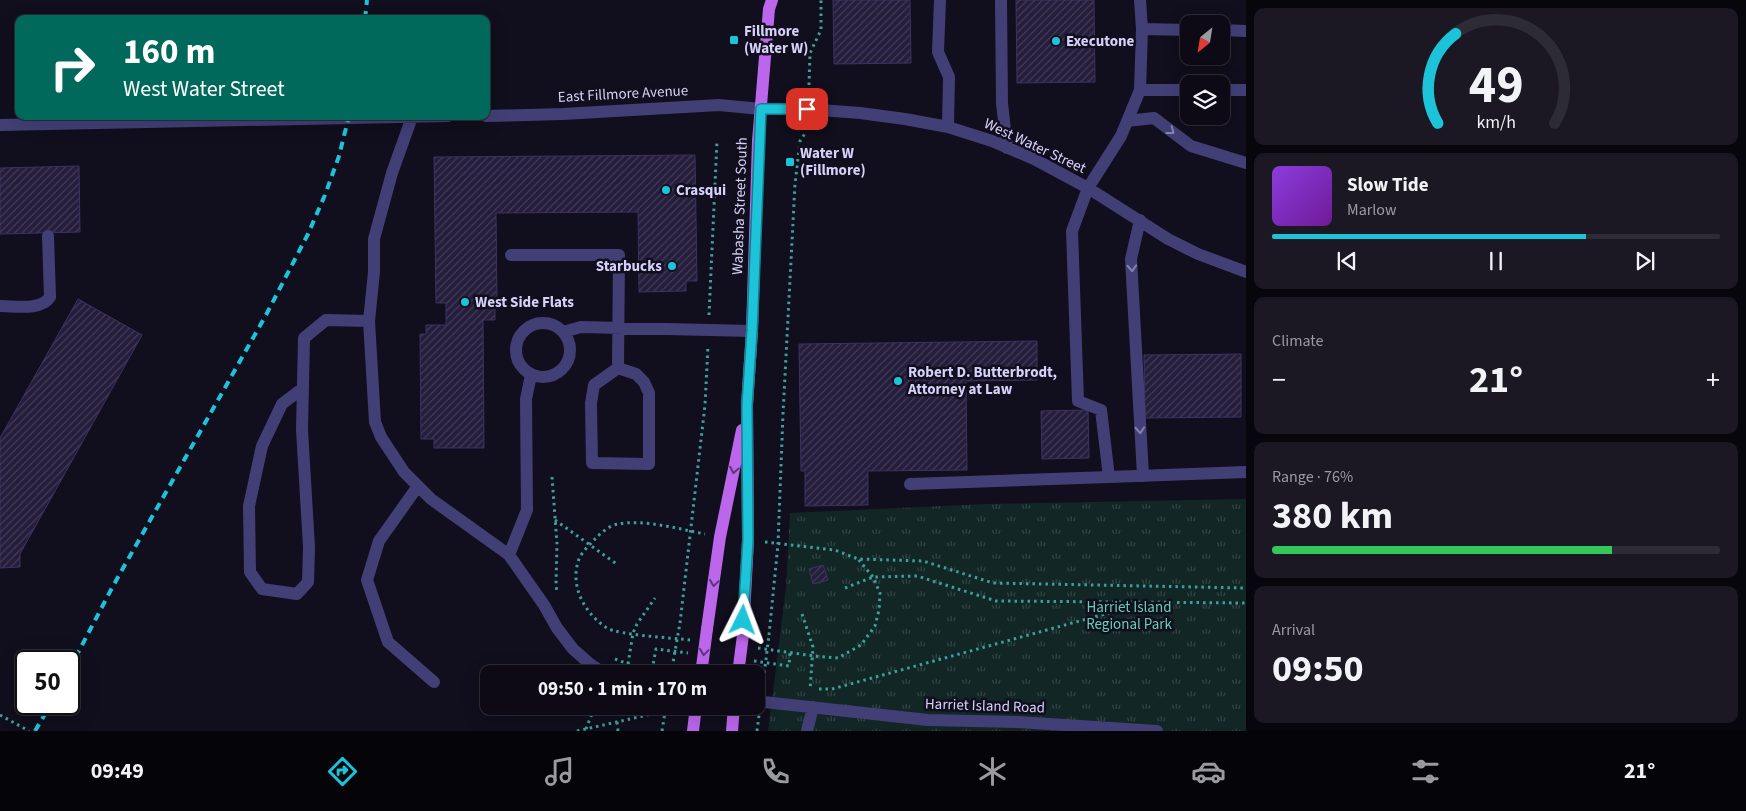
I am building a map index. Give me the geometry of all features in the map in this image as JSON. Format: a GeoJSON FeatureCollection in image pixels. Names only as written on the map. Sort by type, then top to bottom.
{"type":"FeatureCollection","features":[{"type":"Feature","properties":{"kind":"main road","name":"Wabasha Street South"},"geometry":{"type":"LineString","coordinates":[[739,665],[748,540],[747,405],[761,109],[769,3]]}},
{"type":"Feature","properties":{"kind":"main road","name":"Wabasha Street South"},"geometry":{"type":"LineString","coordinates":[[702,665],[720,537],[747,405]]}},
{"type":"Feature","properties":{"kind":"main road"},"geometry":{"type":"LineString","coordinates":[[691,715],[692,731]]}},
{"type":"Feature","properties":{"kind":"main road"},"geometry":{"type":"LineString","coordinates":[[732,731],[733,715]]}},
{"type":"Feature","properties":{"kind":"street"},"geometry":{"type":"LineString","coordinates":[[940,0],[938,52],[949,77],[948,127]]}},
{"type":"Feature","properties":{"kind":"street"},"geometry":{"type":"LineString","coordinates":[[1001,0],[1002,103],[1007,148]]}},
{"type":"Feature","properties":{"kind":"street"},"geometry":{"type":"LineString","coordinates":[[1109,477],[1101,410],[1078,400],[1072,231],[1088,188],[1121,136],[1140,90],[1142,28],[1140,0]]}},
{"type":"Feature","properties":{"kind":"street"},"geometry":{"type":"LineString","coordinates":[[1142,28],[1180,30]]}},
{"type":"Feature","properties":{"kind":"street"},"geometry":{"type":"LineString","coordinates":[[1230,30],[1246,31]]}},
{"type":"Feature","properties":{"kind":"street"},"geometry":{"type":"LineString","coordinates":[[1140,90],[1180,90]]}},
{"type":"Feature","properties":{"kind":"street"},"geometry":{"type":"LineString","coordinates":[[1230,90],[1246,90]]}},
{"type":"Feature","properties":{"kind":"street","name":"East Fillmore Avenue"},"geometry":{"type":"LineString","coordinates":[[490,116],[719,106],[761,109]]}},
{"type":"Feature","properties":{"kind":"street","name":"West Water Street"},"geometry":{"type":"LineString","coordinates":[[761,109],[807,109],[905,119],[948,127],[992,141],[1034,159],[1088,188],[1175,243],[1246,272]]}},
{"type":"Feature","properties":{"kind":"street"},"geometry":{"type":"LineString","coordinates":[[1127,121],[1154,118],[1191,146],[1246,163]]}},
{"type":"Feature","properties":{"kind":"street"},"geometry":{"type":"LineString","coordinates":[[0,125],[258,120]]}},
{"type":"Feature","properties":{"kind":"street"},"geometry":{"type":"LineString","coordinates":[[411,120],[392,173],[374,239],[374,272],[369,321],[375,422],[381,437],[404,472],[431,499],[509,555],[544,605],[557,628],[573,649],[592,665]]}},
{"type":"Feature","properties":{"kind":"street"},"geometry":{"type":"LineString","coordinates":[[1140,220],[1131,259],[1143,476]]}},
{"type":"Feature","properties":{"kind":"street"},"geometry":{"type":"LineString","coordinates":[[0,306],[38,306],[46,303],[50,297],[48,236]]}},
{"type":"Feature","properties":{"kind":"street"},"geometry":{"type":"LineString","coordinates":[[511,255],[619,255],[618,368]]}},
{"type":"Feature","properties":{"kind":"street"},"geometry":{"type":"LineString","coordinates":[[303,388],[282,404],[262,446],[249,506],[250,572],[262,589],[297,594],[308,582],[309,547],[302,430],[303,388],[304,338],[326,320],[369,321]]}},
{"type":"Feature","properties":{"kind":"street"},"geometry":{"type":"LineString","coordinates":[[539,323],[548,323],[563,332],[568,340],[570,349],[565,367],[550,377],[531,375],[524,370],[516,355],[516,346],[518,338],[524,330],[539,323]]}},
{"type":"Feature","properties":{"kind":"street"},"geometry":{"type":"LineString","coordinates":[[563,332],[581,327],[752,331]]}},
{"type":"Feature","properties":{"kind":"street"},"geometry":{"type":"LineString","coordinates":[[618,368],[636,374],[644,382],[649,393],[650,464],[592,463],[591,404],[594,385],[618,368]]}},
{"type":"Feature","properties":{"kind":"street"},"geometry":{"type":"LineString","coordinates":[[509,555],[528,510],[526,399],[531,375]]}},
{"type":"Feature","properties":{"kind":"street"},"geometry":{"type":"LineString","coordinates":[[910,484],[1246,472]]}},
{"type":"Feature","properties":{"kind":"street"},"geometry":{"type":"LineString","coordinates":[[418,486],[379,541],[367,580],[388,642],[434,682]]}},
{"type":"Feature","properties":{"kind":"street","name":"Harriet Island Road"},"geometry":{"type":"LineString","coordinates":[[765,702],[928,720],[1018,722],[1157,731]]}},
{"type":"Feature","properties":{"kind":"street"},"geometry":{"type":"LineString","coordinates":[[808,730],[813,708]]}},
{"type":"Feature","properties":{"kind":"path"},"geometry":{"type":"LineString","coordinates":[[809,85],[810,53],[821,30],[821,0]]}},
{"type":"Feature","properties":{"kind":"path"},"geometry":{"type":"LineString","coordinates":[[757,731],[778,544],[795,184],[800,141],[806,132]]}},
{"type":"Feature","properties":{"kind":"path"},"geometry":{"type":"LineString","coordinates":[[552,477],[557,544],[556,585],[559,600]]}},
{"type":"Feature","properties":{"kind":"path"},"geometry":{"type":"LineString","coordinates":[[554,519],[618,566]]}},
{"type":"Feature","properties":{"kind":"path"},"geometry":{"type":"LineString","coordinates":[[673,665],[691,532]]}},
{"type":"Feature","properties":{"kind":"path"},"geometry":{"type":"LineString","coordinates":[[778,544],[835,550],[858,560],[923,561],[993,583],[1246,588]]}},
{"type":"Feature","properties":{"kind":"path"},"geometry":{"type":"LineString","coordinates":[[845,588],[873,578],[917,576],[996,601],[1246,603]]}},
{"type":"Feature","properties":{"kind":"path"},"geometry":{"type":"LineString","coordinates":[[628,664],[633,633],[655,598]]}},
{"type":"Feature","properties":{"kind":"path"},"geometry":{"type":"LineString","coordinates":[[802,614],[813,647],[814,656],[809,690],[832,689],[1145,603]]}},
{"type":"Feature","properties":{"kind":"path"},"geometry":{"type":"LineString","coordinates":[[613,658],[632,665]]}},
{"type":"Feature","properties":{"kind":"path"},"geometry":{"type":"LineString","coordinates":[[0,715],[30,731]]}},
{"type":"Feature","properties":{"kind":"path"},"geometry":{"type":"LineString","coordinates":[[586,729],[592,715]]}},
{"type":"Feature","properties":{"kind":"path"},"geometry":{"type":"LineString","coordinates":[[577,731],[648,715]]}},
{"type":"Feature","properties":{"kind":"path"},"geometry":{"type":"LineString","coordinates":[[662,731],[665,715]]}},
{"type":"Feature","properties":{"kind":"path"},"geometry":{"type":"LineString","coordinates":[[617,722],[618,731]]}},
{"type":"Feature","properties":{"kind":"green space","name":"Harriet Island Regional Park"},"geometry":{"type":"Polygon","coordinates":[[[1246,499],[1246,731],[768,731],[786,588],[790,513],[986,504],[1246,499]]]}},
{"type":"Feature","properties":{"kind":"building"},"geometry":{"type":"Polygon","coordinates":[[[833,0],[910,0],[911,63],[834,64],[833,0]]]}},
{"type":"Feature","properties":{"kind":"building","name":"Executone"},"geometry":{"type":"Polygon","coordinates":[[[1016,0],[1094,0],[1095,82],[1017,83],[1016,0]]]}},
{"type":"Feature","properties":{"kind":"building","name":"West Side Flats"},"geometry":{"type":"Polygon","coordinates":[[[695,155],[697,281],[686,281],[686,291],[639,292],[638,212],[496,213],[497,301],[495,300],[495,320],[483,320],[484,448],[434,448],[434,439],[421,439],[420,334],[426,334],[426,325],[446,325],[446,303],[436,303],[434,157],[695,155]]]}},
{"type":"Feature","properties":{"kind":"building"},"geometry":{"type":"Polygon","coordinates":[[[79,166],[80,232],[0,234],[0,168],[79,166]]]}},
{"type":"Feature","properties":{"kind":"building"},"geometry":{"type":"Polygon","coordinates":[[[78,299],[142,335],[20,554],[20,567],[0,568],[0,438],[78,299]]]}},
{"type":"Feature","properties":{"kind":"building"},"geometry":{"type":"Polygon","coordinates":[[[1037,341],[1037,380],[966,381],[967,470],[868,471],[868,505],[805,506],[805,471],[801,471],[799,344],[1037,341]]]}},
{"type":"Feature","properties":{"kind":"building"},"geometry":{"type":"Polygon","coordinates":[[[1241,354],[1241,417],[1145,418],[1144,355],[1241,354]]]}},
{"type":"Feature","properties":{"kind":"building"},"geometry":{"type":"Polygon","coordinates":[[[1088,410],[1089,458],[1042,459],[1041,411],[1088,410]]]}},
{"type":"Feature","properties":{"kind":"building"},"geometry":{"type":"Polygon","coordinates":[[[823,565],[828,580],[813,584],[809,569],[823,565]]]}},
{"type":"Feature","properties":{"kind":"railway"},"geometry":{"type":"LineString","coordinates":[[365,15],[367,0]]}},
{"type":"Feature","properties":{"kind":"railway"},"geometry":{"type":"LineString","coordinates":[[79,650],[113,586],[266,315],[308,234],[339,156],[348,120]]}},
{"type":"Feature","properties":{"kind":"railway"},"geometry":{"type":"LineString","coordinates":[[35,731],[44,715]]}},
{"type":"Feature","properties":{"kind":"place","name":"Fillmore (Water W)"},"geometry":{"type":"Point","coordinates":[734,40]}},
{"type":"Feature","properties":{"kind":"place","name":"Executone"},"geometry":{"type":"Point","coordinates":[1056,41]}},
{"type":"Feature","properties":{"kind":"place","name":"Water W (Fillmore)"},"geometry":{"type":"Point","coordinates":[790,162]}},
{"type":"Feature","properties":{"kind":"place","name":"Crasqui"},"geometry":{"type":"Point","coordinates":[666,190]}},
{"type":"Feature","properties":{"kind":"place","name":"Starbucks"},"geometry":{"type":"Point","coordinates":[672,266]}},
{"type":"Feature","properties":{"kind":"place","name":"West Side Flats"},"geometry":{"type":"Point","coordinates":[465,302]}},
{"type":"Feature","properties":{"kind":"place","name":"Robert D. Butterbrodt, Attorney at Law"},"geometry":{"type":"Point","coordinates":[898,381]}},
{"type":"Feature","properties":{"kind":"route"},"geometry":{"type":"LineString","coordinates":[[743,620],[748,540],[747,405],[761,109],[807,109]]}}]}
